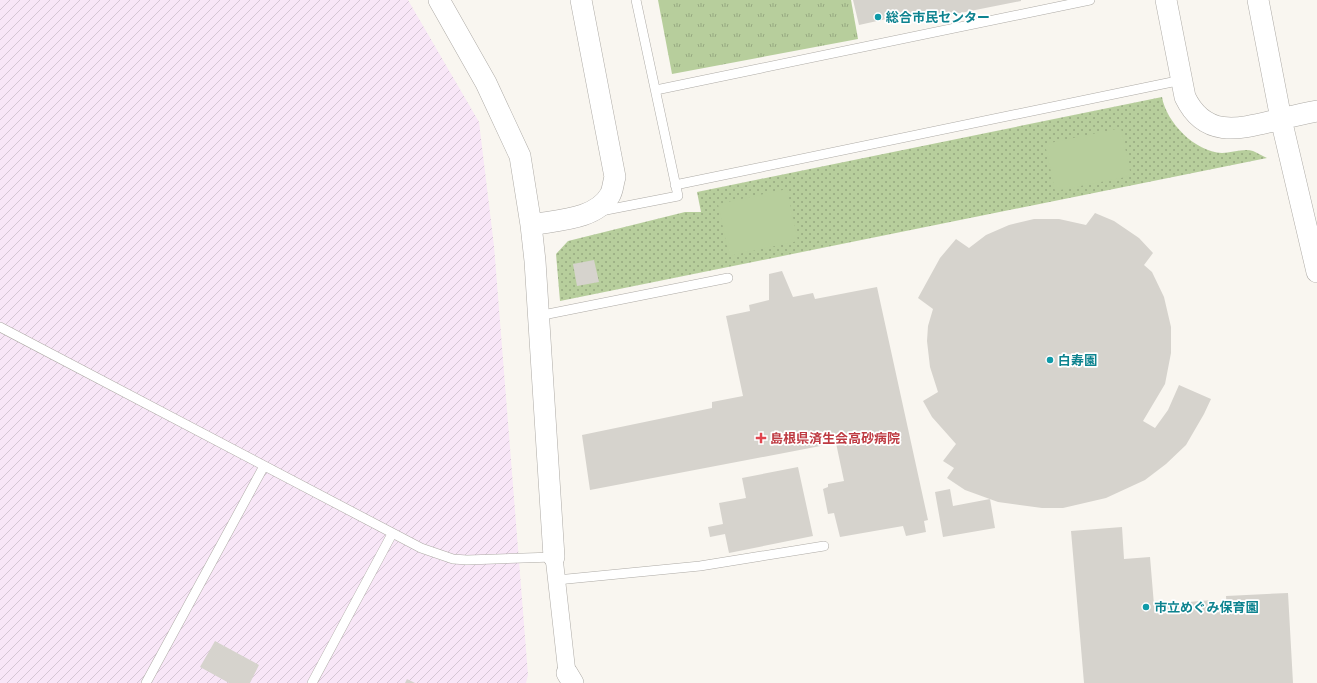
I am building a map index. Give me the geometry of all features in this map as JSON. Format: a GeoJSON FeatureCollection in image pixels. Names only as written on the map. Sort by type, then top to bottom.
{"type":"FeatureCollection","features":[{"type":"Feature","properties":{"kind":"street"},"geometry":{"type":"LineString","coordinates":[[439,0],[486,83],[520,156],[531,225],[554,557],[569,680]]}},
{"type":"Feature","properties":{"kind":"street"},"geometry":{"type":"LineString","coordinates":[[531,225],[581,215],[602,206],[610,195],[615,178],[581,0]]}},
{"type":"Feature","properties":{"kind":"street"},"geometry":{"type":"LineString","coordinates":[[1166,0],[1185,97],[1189,106],[1200,118],[1215,126],[1237,129],[1317,111]]}},
{"type":"Feature","properties":{"kind":"street"},"geometry":{"type":"LineString","coordinates":[[1258,0],[1281,118],[1317,272]]}},
{"type":"Feature","properties":{"kind":"lane"},"geometry":{"type":"LineString","coordinates":[[581,215],[678,196],[636,0]]}},
{"type":"Feature","properties":{"kind":"lane"},"geometry":{"type":"LineString","coordinates":[[656,90],[1090,0]]}},
{"type":"Feature","properties":{"kind":"lane"},"geometry":{"type":"LineString","coordinates":[[675,185],[1182,80]]}},
{"type":"Feature","properties":{"kind":"lane"},"geometry":{"type":"LineString","coordinates":[[538,316],[728,278]]}},
{"type":"Feature","properties":{"kind":"lane"},"geometry":{"type":"LineString","coordinates":[[0,327],[421,548],[453,558],[487,560],[554,557]]}},
{"type":"Feature","properties":{"kind":"lane"},"geometry":{"type":"LineString","coordinates":[[146,683],[264,466]]}},
{"type":"Feature","properties":{"kind":"lane"},"geometry":{"type":"LineString","coordinates":[[312,683],[392,534]]}},
{"type":"Feature","properties":{"kind":"lane"},"geometry":{"type":"LineString","coordinates":[[557,580],[700,566],[824,546]]}},
{"type":"Feature","properties":{"kind":"shaded area"},"geometry":{"type":"Polygon","coordinates":[[[0,0],[408,0],[479,122],[494,246],[528,675],[526,683],[0,683],[0,0]]]}},
{"type":"Feature","properties":{"kind":"green space"},"geometry":{"type":"Polygon","coordinates":[[[658,0],[851,0],[858,39],[672,74],[658,0]]]}},
{"type":"Feature","properties":{"kind":"green space"},"geometry":{"type":"Polygon","coordinates":[[[1162,97],[1169,116],[1183,134],[1202,147],[1222,153],[1249,150],[1267,158],[560,301],[556,254],[568,241],[685,212],[701,212],[697,192],[1162,97]]]}},
{"type":"Feature","properties":{"kind":"green space"},"geometry":{"type":"Polygon","coordinates":[[[1121,128],[1131,176],[1055,191],[1045,144],[1121,128]]]}},
{"type":"Feature","properties":{"kind":"green space"},"geometry":{"type":"Polygon","coordinates":[[[787,189],[798,241],[729,256],[718,204],[787,189]]]}},
{"type":"Feature","properties":{"kind":"building","name":"総合市民センター"},"geometry":{"type":"Polygon","coordinates":[[[853,0],[1021,1],[920,21],[918,12],[859,25],[853,0]]]}},
{"type":"Feature","properties":{"kind":"building","name":"白寿園"},"geometry":{"type":"Polygon","coordinates":[[[1095,213],[1114,221],[1139,238],[1153,253],[1144,265],[1152,272],[1164,297],[1171,327],[1171,353],[1165,384],[1143,421],[1155,428],[1168,410],[1179,385],[1211,399],[1204,414],[1186,445],[1166,464],[1145,480],[1106,498],[1063,508],[1042,508],[998,502],[965,490],[947,478],[954,468],[943,461],[956,444],[932,417],[923,401],[938,392],[930,367],[927,341],[928,326],[933,309],[918,298],[940,258],[956,239],[969,248],[986,235],[1009,225],[1034,219],[1059,219],[1086,225],[1095,213]]]}},
{"type":"Feature","properties":{"kind":"building"},"geometry":{"type":"Polygon","coordinates":[[[594,260],[599,282],[577,286],[573,264],[594,260]]]}},
{"type":"Feature","properties":{"kind":"building"},"geometry":{"type":"Polygon","coordinates":[[[782,271],[793,297],[813,293],[815,299],[877,287],[928,520],[924,521],[926,532],[906,536],[903,526],[840,537],[834,513],[828,514],[823,489],[828,487],[828,484],[844,481],[836,443],[590,490],[582,435],[712,408],[712,402],[743,396],[726,316],[750,311],[749,305],[769,300],[769,274],[782,271]]]}},
{"type":"Feature","properties":{"kind":"building"},"geometry":{"type":"Polygon","coordinates":[[[798,467],[813,536],[729,553],[725,534],[710,537],[708,527],[723,524],[719,503],[746,498],[742,478],[798,467]]]}},
{"type":"Feature","properties":{"kind":"building"},"geometry":{"type":"Polygon","coordinates":[[[950,489],[953,506],[990,499],[995,528],[943,537],[935,492],[950,489]]]}},
{"type":"Feature","properties":{"kind":"building","name":"市立めぐみ保育園"},"geometry":{"type":"Polygon","coordinates":[[[1122,527],[1124,559],[1150,557],[1154,605],[1212,600],[1215,610],[1227,610],[1226,596],[1288,593],[1293,683],[1084,683],[1071,531],[1122,527]]]}},
{"type":"Feature","properties":{"kind":"building"},"geometry":{"type":"Polygon","coordinates":[[[215,641],[259,665],[250,683],[229,683],[200,667],[215,641]]]}},
{"type":"Feature","properties":{"kind":"building"},"geometry":{"type":"Polygon","coordinates":[[[407,679],[415,683],[405,683],[407,679]]]}},
{"type":"Feature","properties":{"kind":"place","name":"総合市民センター"},"geometry":{"type":"Point","coordinates":[878,17]}},
{"type":"Feature","properties":{"kind":"place","name":"白寿園"},"geometry":{"type":"Point","coordinates":[1050,360]}},
{"type":"Feature","properties":{"kind":"place","name":"島根県済生会高砂病院"},"geometry":{"type":"Point","coordinates":[761,438]}},
{"type":"Feature","properties":{"kind":"place","name":"市立めぐみ保育園"},"geometry":{"type":"Point","coordinates":[1146,607]}}]}
